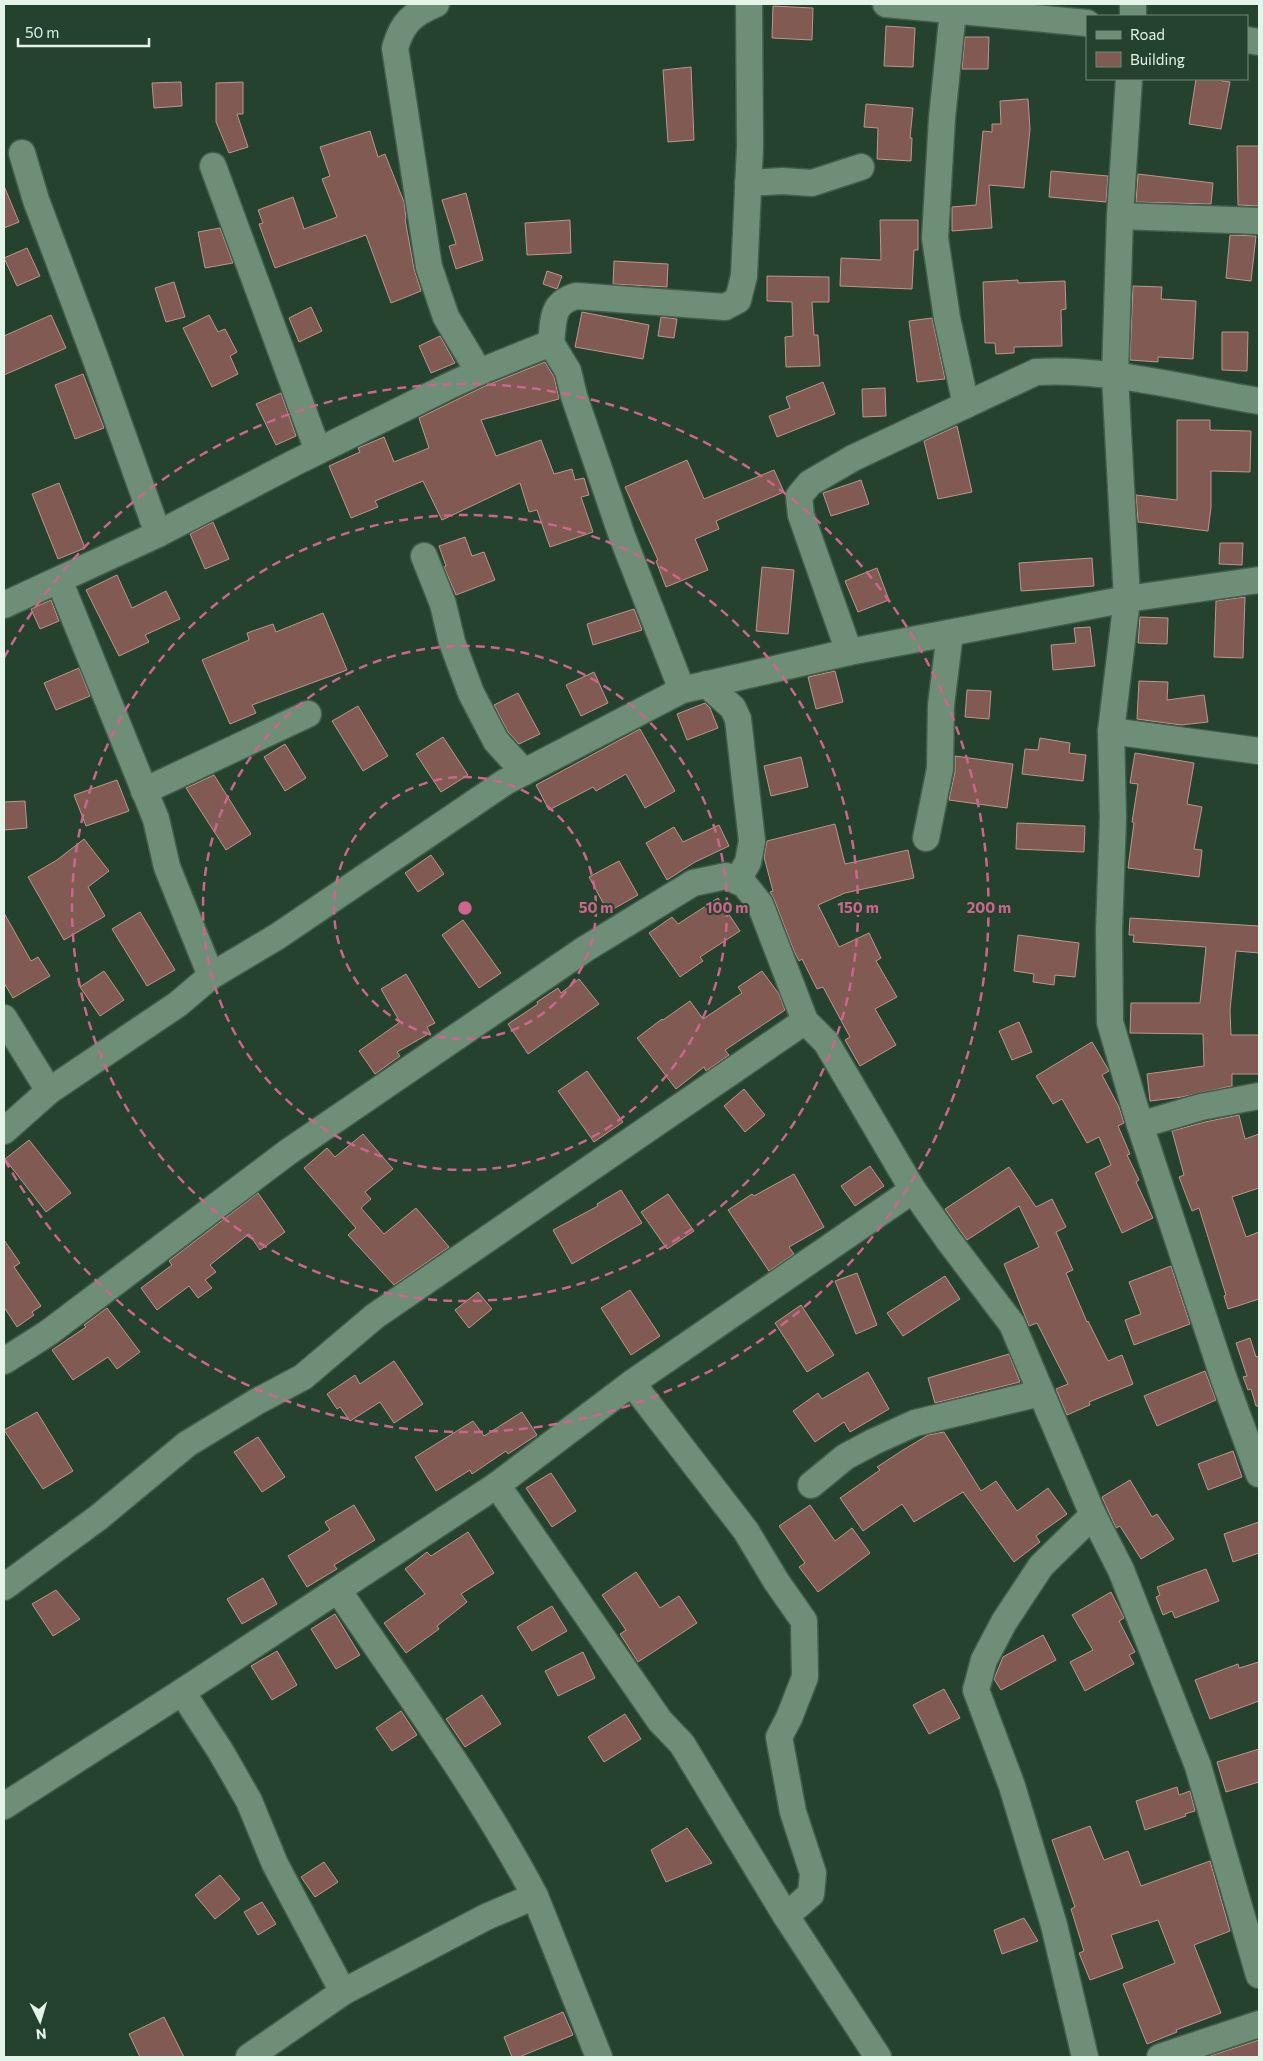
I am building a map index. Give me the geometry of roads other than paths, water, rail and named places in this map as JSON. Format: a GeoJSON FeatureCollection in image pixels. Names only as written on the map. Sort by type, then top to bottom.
{"type":"FeatureCollection","features":[{"type":"Feature","properties":{"kind":"street"},"geometry":{"type":"LineString","coordinates":[[436,4],[422,10],[400,13],[399,35],[395,48],[429,267],[446,317],[479,372]]}},
{"type":"Feature","properties":{"kind":"street"},"geometry":{"type":"LineString","coordinates":[[737,881],[748,862],[752,841],[738,719],[733,708],[694,687],[622,536],[574,396],[568,371],[551,343],[556,309],[565,299],[576,296],[725,307],[734,304],[738,300],[744,276],[748,183],[749,4]]}},
{"type":"Feature","properties":{"kind":"street"},"geometry":{"type":"LineString","coordinates":[[886,4],[1086,23]]}},
{"type":"Feature","properties":{"kind":"street"},"geometry":{"type":"LineString","coordinates":[[953,11],[942,118],[935,238],[947,318],[966,405]]}},
{"type":"Feature","properties":{"kind":"street"},"geometry":{"type":"LineString","coordinates":[[1129,80],[1120,216],[1115,376],[1127,599],[1111,731],[1113,818],[1109,931],[1110,1022],[1140,1125],[1224,1378],[1259,1474]]}},
{"type":"Feature","properties":{"kind":"street"},"geometry":{"type":"LineString","coordinates":[[22,153],[36,200],[158,534]]}},
{"type":"Feature","properties":{"kind":"street"},"geometry":{"type":"LineString","coordinates":[[213,166],[318,451]]}},
{"type":"Feature","properties":{"kind":"street"},"geometry":{"type":"LineString","coordinates":[[748,183],[782,181],[812,183],[861,167]]}},
{"type":"Feature","properties":{"kind":"street"},"geometry":{"type":"LineString","coordinates":[[1120,216],[1259,220]]}},
{"type":"Feature","properties":{"kind":"street"},"geometry":{"type":"LineString","coordinates":[[4,606],[158,534],[318,451],[479,372],[551,343]]}},
{"type":"Feature","properties":{"kind":"street"},"geometry":{"type":"LineString","coordinates":[[849,652],[801,515],[799,496],[810,483],[853,458],[1036,372],[1062,371],[1115,376],[1259,401]]}},
{"type":"Feature","properties":{"kind":"street"},"geometry":{"type":"LineString","coordinates":[[424,556],[471,693],[496,741],[524,772]]}},
{"type":"Feature","properties":{"kind":"street"},"geometry":{"type":"LineString","coordinates":[[59,580],[156,819],[167,867],[211,976]]}},
{"type":"Feature","properties":{"kind":"street"},"geometry":{"type":"LineString","coordinates":[[4,1131],[49,1091],[178,1004],[211,976],[278,936],[505,782],[694,687],[849,652],[1127,599],[1259,580]]}},
{"type":"Feature","properties":{"kind":"street"},"geometry":{"type":"LineString","coordinates":[[926,838],[940,769],[941,705],[950,633]]}},
{"type":"Feature","properties":{"kind":"street"},"geometry":{"type":"LineString","coordinates":[[144,791],[308,714]]}},
{"type":"Feature","properties":{"kind":"street"},"geometry":{"type":"LineString","coordinates":[[1111,731],[1259,751]]}},
{"type":"Feature","properties":{"kind":"street"},"geometry":{"type":"LineString","coordinates":[[4,1361],[48,1332],[288,1152],[585,949],[693,883],[726,876],[744,884],[760,904],[805,1021],[826,1042],[913,1190],[949,1242],[1012,1324],[1093,1515],[1121,1570],[1198,1766],[1259,1975]]}},
{"type":"Feature","properties":{"kind":"street"},"geometry":{"type":"LineString","coordinates":[[4,1018],[49,1091]]}},
{"type":"Feature","properties":{"kind":"street"},"geometry":{"type":"LineString","coordinates":[[4,1587],[99,1517],[187,1444],[303,1376],[375,1316],[805,1021]]}},
{"type":"Feature","properties":{"kind":"street"},"geometry":{"type":"LineString","coordinates":[[1140,1125],[1201,1107],[1259,1096]]}},
{"type":"Feature","properties":{"kind":"street"},"geometry":{"type":"LineString","coordinates":[[4,1806],[182,1692],[497,1485],[632,1383],[913,1190]]}},
{"type":"Feature","properties":{"kind":"street"},"geometry":{"type":"LineString","coordinates":[[632,1383],[746,1531],[776,1582],[804,1622],[805,1677],[789,1718],[779,1737],[793,1812],[813,1873],[810,1894],[786,1916]]}},
{"type":"Feature","properties":{"kind":"street"},"geometry":{"type":"LineString","coordinates":[[810,1484],[845,1457],[872,1442],[914,1423],[1041,1393]]}},
{"type":"Feature","properties":{"kind":"street"},"geometry":{"type":"LineString","coordinates":[[497,1485],[660,1721],[682,1744],[786,1916],[878,2057]]}},
{"type":"Feature","properties":{"kind":"street"},"geometry":{"type":"LineString","coordinates":[[1085,2057],[1054,1925],[1012,1786],[976,1690],[984,1660],[1004,1622],[1041,1566],[1093,1515]]}},
{"type":"Feature","properties":{"kind":"street"},"geometry":{"type":"LineString","coordinates":[[338,1590],[476,1793],[534,1896],[599,2057]]}},
{"type":"Feature","properties":{"kind":"street"},"geometry":{"type":"LineString","coordinates":[[182,1692],[221,1752],[249,1802],[275,1864],[343,1992]]}},
{"type":"Feature","properties":{"kind":"street"},"geometry":{"type":"LineString","coordinates":[[249,2057],[278,2049],[343,1992],[486,1917],[534,1896]]}},
{"type":"Feature","properties":{"kind":"street"},"geometry":{"type":"LineString","coordinates":[[1160,2057],[1259,2024]]}}]}
